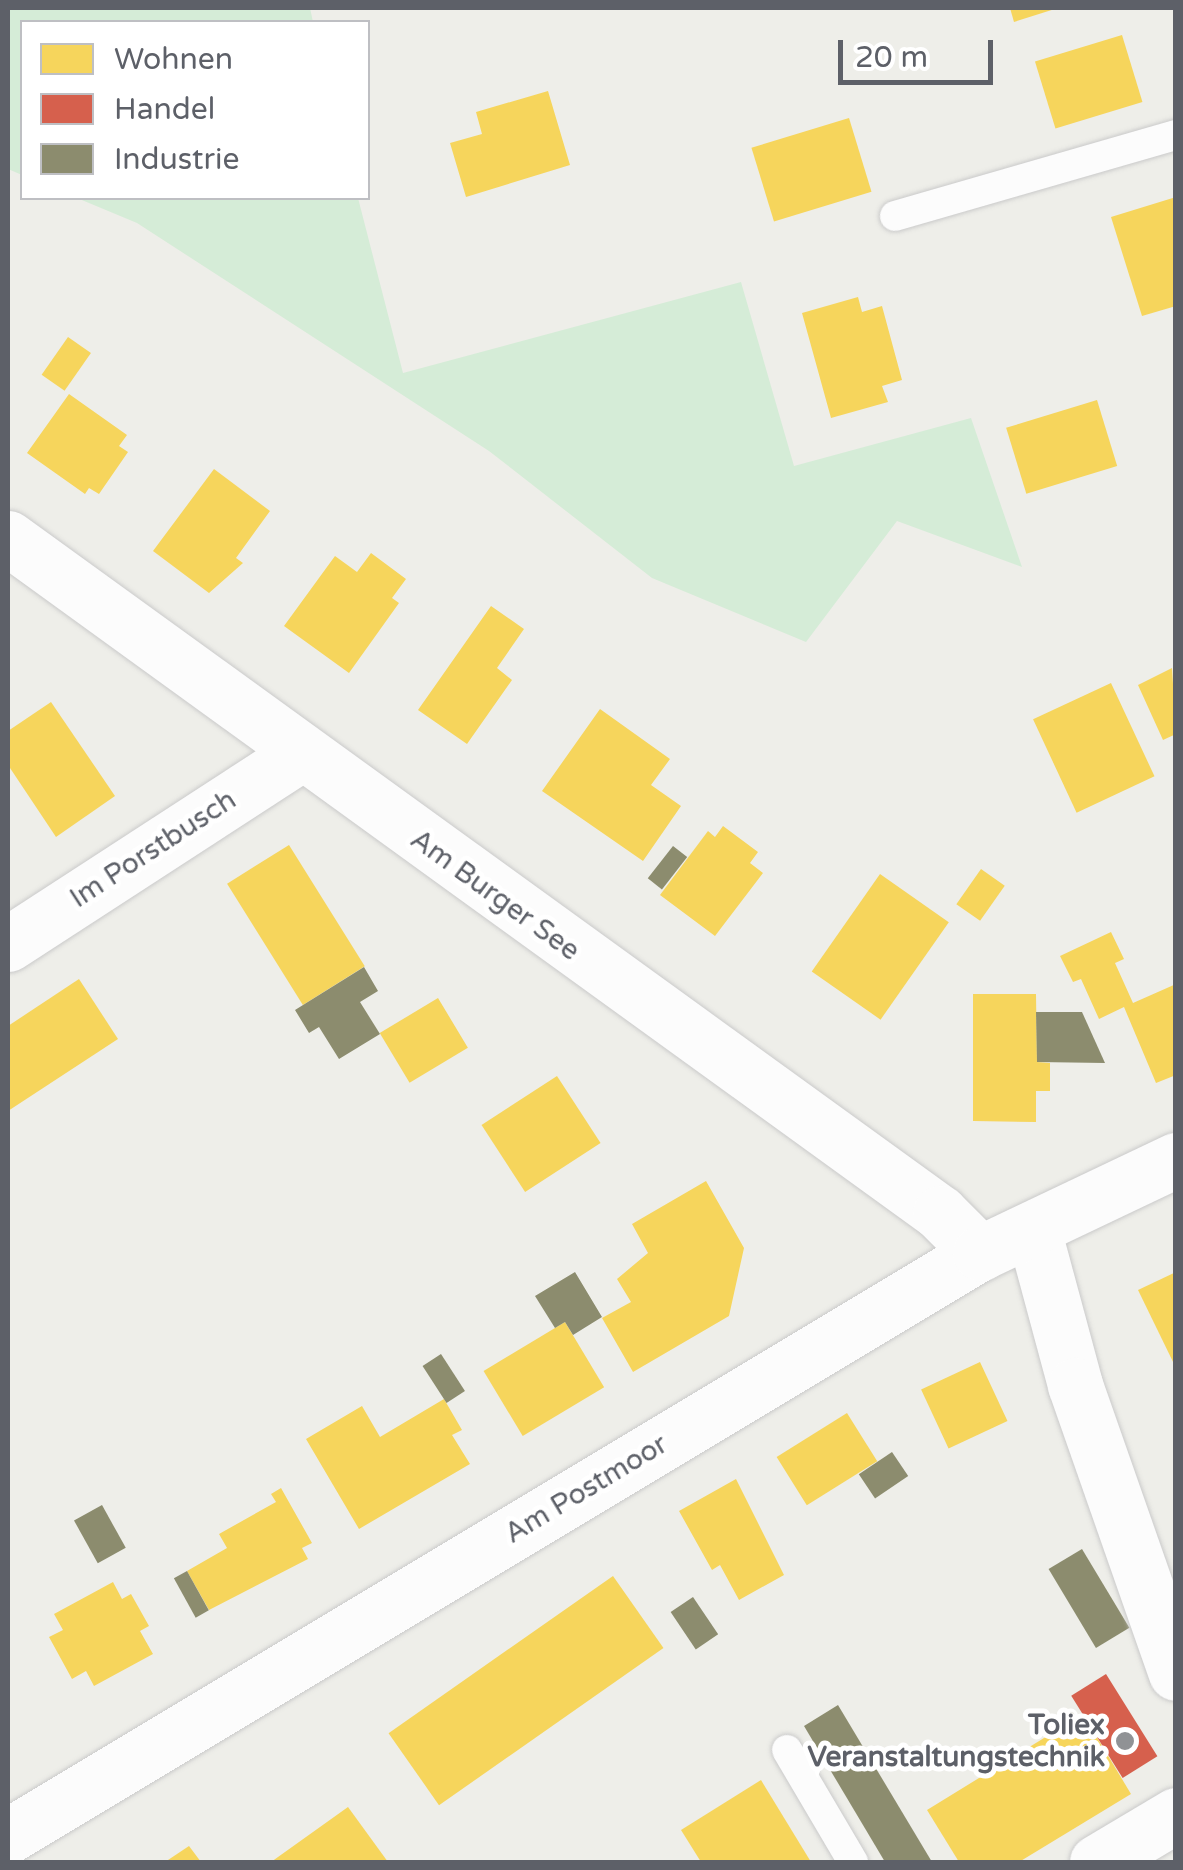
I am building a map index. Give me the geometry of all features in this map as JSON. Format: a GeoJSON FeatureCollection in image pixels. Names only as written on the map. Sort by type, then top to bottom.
{"type":"FeatureCollection","features":[{"type":"Feature","properties":{"kind":"street","name":"Am Burger See"},"geometry":{"type":"LineString","coordinates":[[8,538],[299,755],[940,1212],[980,1253]]}},
{"type":"Feature","properties":{"kind":"street","name":"Im Porstbusch"},"geometry":{"type":"LineString","coordinates":[[8,944],[299,755]]}},
{"type":"Feature","properties":{"kind":"street","name":"Am Postmoor"},"geometry":{"type":"LineString","coordinates":[[8,1836],[980,1253],[1176,1160]]}},
{"type":"Feature","properties":{"kind":"street"},"geometry":{"type":"LineString","coordinates":[[1033,1229],[1076,1385],[1176,1673]]}},
{"type":"Feature","properties":{"kind":"street"},"geometry":{"type":"LineString","coordinates":[[1098,1862],[1176,1816]]}},
{"type":"Feature","properties":{"kind":"lane"},"geometry":{"type":"LineString","coordinates":[[896,216],[1176,135]]}},
{"type":"Feature","properties":{"kind":"lane"},"geometry":{"type":"LineString","coordinates":[[787,1750],[854,1862]]}},
{"type":"Feature","properties":{"kind":"green space"},"geometry":{"type":"Polygon","coordinates":[[[8,8],[310,8],[313,20],[20,20],[20,174],[8,169],[8,8]]]}},
{"type":"Feature","properties":{"kind":"green space"},"geometry":{"type":"Polygon","coordinates":[[[82,200],[359,200],[403,373],[741,282],[794,466],[971,418],[1022,567],[897,521],[806,642],[652,578],[489,451],[137,223],[82,200]]]}},
{"type":"Feature","properties":{"kind":"building: Wohnen"},"geometry":{"type":"Polygon","coordinates":[[[1010,8],[1058,8],[1014,22],[1010,8]]]}},
{"type":"Feature","properties":{"kind":"building: Wohnen"},"geometry":{"type":"Polygon","coordinates":[[[1122,35],[1142,102],[1055,129],[1035,62],[1122,35]]]}},
{"type":"Feature","properties":{"kind":"building: Wohnen"},"geometry":{"type":"Polygon","coordinates":[[[548,91],[570,165],[466,197],[450,143],[482,134],[476,112],[548,91]]]}},
{"type":"Feature","properties":{"kind":"building: Wohnen"},"geometry":{"type":"Polygon","coordinates":[[[849,118],[872,192],[774,221],[751,148],[849,118]]]}},
{"type":"Feature","properties":{"kind":"building: Wohnen"},"geometry":{"type":"Polygon","coordinates":[[[1176,197],[1176,306],[1142,316],[1111,217],[1176,197]]]}},
{"type":"Feature","properties":{"kind":"building: Wohnen"},"geometry":{"type":"Polygon","coordinates":[[[858,297],[862,312],[882,306],[902,380],[882,386],[888,402],[831,418],[802,313],[858,297]]]}},
{"type":"Feature","properties":{"kind":"building: Wohnen"},"geometry":{"type":"Polygon","coordinates":[[[68,337],[91,353],[65,391],[42,375],[68,337]]]}},
{"type":"Feature","properties":{"kind":"building: Wohnen"},"geometry":{"type":"Polygon","coordinates":[[[69,394],[127,435],[119,446],[128,452],[99,494],[89,488],[85,494],[27,453],[69,394]]]}},
{"type":"Feature","properties":{"kind":"building: Wohnen"},"geometry":{"type":"Polygon","coordinates":[[[1097,400],[1117,466],[1026,494],[1006,428],[1097,400]]]}},
{"type":"Feature","properties":{"kind":"building: Wohnen"},"geometry":{"type":"Polygon","coordinates":[[[214,469],[270,511],[236,558],[243,563],[209,593],[153,551],[214,469]]]}},
{"type":"Feature","properties":{"kind":"building: Wohnen"},"geometry":{"type":"Polygon","coordinates":[[[371,553],[406,579],[392,598],[399,603],[349,673],[284,626],[335,556],[357,572],[371,553]]]}},
{"type":"Feature","properties":{"kind":"building: Wohnen"},"geometry":{"type":"Polygon","coordinates":[[[491,606],[524,629],[497,668],[512,680],[467,744],[418,710],[491,606]]]}},
{"type":"Feature","properties":{"kind":"building: Wohnen"},"geometry":{"type":"Polygon","coordinates":[[[1172,668],[1176,734],[1163,740],[1138,685],[1172,668]]]}},
{"type":"Feature","properties":{"kind":"building: Wohnen"},"geometry":{"type":"Polygon","coordinates":[[[1111,683],[1155,776],[1077,813],[1033,719],[1111,683]]]}},
{"type":"Feature","properties":{"kind":"building: Wohnen"},"geometry":{"type":"Polygon","coordinates":[[[51,702],[115,796],[56,837],[8,765],[8,731],[51,702]]]}},
{"type":"Feature","properties":{"kind":"building: Wohnen"},"geometry":{"type":"Polygon","coordinates":[[[600,709],[670,759],[651,785],[681,806],[643,861],[542,791],[600,709]]]}},
{"type":"Feature","properties":{"kind":"building: Wohnen"},"geometry":{"type":"Polygon","coordinates":[[[723,826],[758,852],[750,863],[763,873],[715,936],[660,895],[708,831],[715,837],[723,826]]]}},
{"type":"Feature","properties":{"kind":"building: Wohnen"},"geometry":{"type":"Polygon","coordinates":[[[289,845],[365,966],[303,1005],[227,884],[289,845]]]}},
{"type":"Feature","properties":{"kind":"building: Wohnen"},"geometry":{"type":"Polygon","coordinates":[[[981,869],[1005,886],[980,921],[956,904],[981,869]]]}},
{"type":"Feature","properties":{"kind":"building: Wohnen"},"geometry":{"type":"Polygon","coordinates":[[[880,874],[949,922],[881,1020],[812,971],[880,874]]]}},
{"type":"Feature","properties":{"kind":"building: Wohnen"},"geometry":{"type":"Polygon","coordinates":[[[1111,932],[1124,959],[1115,963],[1133,1003],[1176,984],[1176,1075],[1156,1083],[1124,1007],[1099,1019],[1081,979],[1073,982],[1060,956],[1111,932]]]}},
{"type":"Feature","properties":{"kind":"building: Wohnen"},"geometry":{"type":"Polygon","coordinates":[[[79,979],[118,1039],[8,1111],[8,1026],[79,979]]]}},
{"type":"Feature","properties":{"kind":"building: Wohnen"},"geometry":{"type":"Polygon","coordinates":[[[973,994],[1036,994],[1037,1062],[1050,1063],[1050,1091],[1036,1091],[1036,1122],[973,1121],[973,994]]]}},
{"type":"Feature","properties":{"kind":"building: Wohnen"},"geometry":{"type":"Polygon","coordinates":[[[438,998],[468,1048],[410,1083],[380,1033],[438,998]]]}},
{"type":"Feature","properties":{"kind":"building: Wohnen"},"geometry":{"type":"Polygon","coordinates":[[[557,1076],[601,1143],[525,1192],[482,1125],[557,1076]]]}},
{"type":"Feature","properties":{"kind":"building: Wohnen"},"geometry":{"type":"Polygon","coordinates":[[[706,1181],[744,1248],[729,1316],[633,1372],[602,1318],[631,1302],[617,1279],[648,1253],[632,1224],[706,1181]]]}},
{"type":"Feature","properties":{"kind":"building: Wohnen"},"geometry":{"type":"Polygon","coordinates":[[[1176,1272],[1176,1368],[1138,1290],[1176,1272]]]}},
{"type":"Feature","properties":{"kind":"building: Wohnen"},"geometry":{"type":"Polygon","coordinates":[[[565,1322],[604,1387],[523,1436],[484,1371],[565,1322]]]}},
{"type":"Feature","properties":{"kind":"building: Wohnen"},"geometry":{"type":"Polygon","coordinates":[[[980,1362],[1007,1421],[949,1448],[921,1389],[980,1362]]]}},
{"type":"Feature","properties":{"kind":"building: Wohnen"},"geometry":{"type":"Polygon","coordinates":[[[444,1399],[462,1430],[452,1435],[470,1464],[359,1529],[306,1439],[362,1406],[380,1437],[444,1399]]]}},
{"type":"Feature","properties":{"kind":"building: Wohnen"},"geometry":{"type":"Polygon","coordinates":[[[847,1413],[877,1461],[807,1505],[777,1457],[847,1413]]]}},
{"type":"Feature","properties":{"kind":"building: Wohnen"},"geometry":{"type":"Polygon","coordinates":[[[736,1479],[784,1575],[739,1600],[720,1565],[712,1570],[679,1511],[736,1479]]]}},
{"type":"Feature","properties":{"kind":"building: Wohnen"},"geometry":{"type":"Polygon","coordinates":[[[281,1488],[312,1543],[302,1548],[308,1559],[209,1610],[187,1571],[227,1548],[219,1534],[276,1502],[271,1494],[281,1488]]]}},
{"type":"Feature","properties":{"kind":"building: Wohnen"},"geometry":{"type":"Polygon","coordinates":[[[613,1576],[663,1648],[439,1805],[389,1733],[613,1576]]]}},
{"type":"Feature","properties":{"kind":"building: Wohnen"},"geometry":{"type":"Polygon","coordinates":[[[113,1582],[122,1599],[131,1594],[149,1626],[140,1631],[153,1654],[94,1686],[86,1671],[72,1679],[49,1637],[63,1630],[54,1614],[113,1582]]]}},
{"type":"Feature","properties":{"kind":"building: Wohnen"},"geometry":{"type":"Polygon","coordinates":[[[1083,1714],[1131,1794],[1019,1862],[959,1862],[927,1810],[1083,1714]]]}},
{"type":"Feature","properties":{"kind":"building: Wohnen"},"geometry":{"type":"Polygon","coordinates":[[[761,1780],[811,1862],[701,1862],[681,1830],[761,1780]]]}},
{"type":"Feature","properties":{"kind":"building: Wohnen"},"geometry":{"type":"Polygon","coordinates":[[[348,1807],[388,1862],[271,1862],[348,1807]]]}},
{"type":"Feature","properties":{"kind":"building: Wohnen"},"geometry":{"type":"Polygon","coordinates":[[[189,1846],[201,1862],[165,1862],[189,1846]]]}},
{"type":"Feature","properties":{"kind":"building: Handel"},"geometry":{"type":"Polygon","coordinates":[[[1106,1674],[1157,1756],[1123,1778],[1071,1696],[1106,1674]]]}},
{"type":"Feature","properties":{"kind":"building: Industrie"},"geometry":{"type":"Polygon","coordinates":[[[673,846],[687,857],[662,889],[648,878],[673,846]]]}},
{"type":"Feature","properties":{"kind":"building: Industrie"},"geometry":{"type":"Polygon","coordinates":[[[364,967],[378,991],[360,1002],[380,1034],[339,1059],[319,1027],[309,1033],[295,1010],[364,967]]]}},
{"type":"Feature","properties":{"kind":"building: Industrie"},"geometry":{"type":"Polygon","coordinates":[[[1036,1012],[1082,1012],[1105,1063],[1037,1062],[1036,1012]]]}},
{"type":"Feature","properties":{"kind":"building: Industrie"},"geometry":{"type":"Polygon","coordinates":[[[575,1272],[602,1317],[573,1335],[565,1322],[555,1328],[535,1296],[575,1272]]]}},
{"type":"Feature","properties":{"kind":"building: Industrie"},"geometry":{"type":"Polygon","coordinates":[[[441,1354],[465,1391],[447,1403],[423,1366],[441,1354]]]}},
{"type":"Feature","properties":{"kind":"building: Industrie"},"geometry":{"type":"Polygon","coordinates":[[[892,1452],[908,1476],[875,1498],[859,1474],[892,1452]]]}},
{"type":"Feature","properties":{"kind":"building: Industrie"},"geometry":{"type":"Polygon","coordinates":[[[102,1505],[126,1548],[98,1563],[74,1521],[102,1505]]]}},
{"type":"Feature","properties":{"kind":"building: Industrie"},"geometry":{"type":"Polygon","coordinates":[[[1082,1549],[1129,1628],[1096,1648],[1049,1569],[1082,1549]]]}},
{"type":"Feature","properties":{"kind":"building: Industrie"},"geometry":{"type":"Polygon","coordinates":[[[187,1571],[209,1610],[196,1618],[174,1578],[187,1571]]]}},
{"type":"Feature","properties":{"kind":"building: Industrie"},"geometry":{"type":"Polygon","coordinates":[[[693,1597],[718,1634],[696,1649],[671,1612],[693,1597]]]}},
{"type":"Feature","properties":{"kind":"building: Industrie"},"geometry":{"type":"Polygon","coordinates":[[[838,1705],[932,1862],[885,1862],[804,1726],[838,1705]]]}},
{"type":"Feature","properties":{"kind":"place","name":"Toliex Veranstaltungstechnik"},"geometry":{"type":"Point","coordinates":[1125,1741]}}]}
